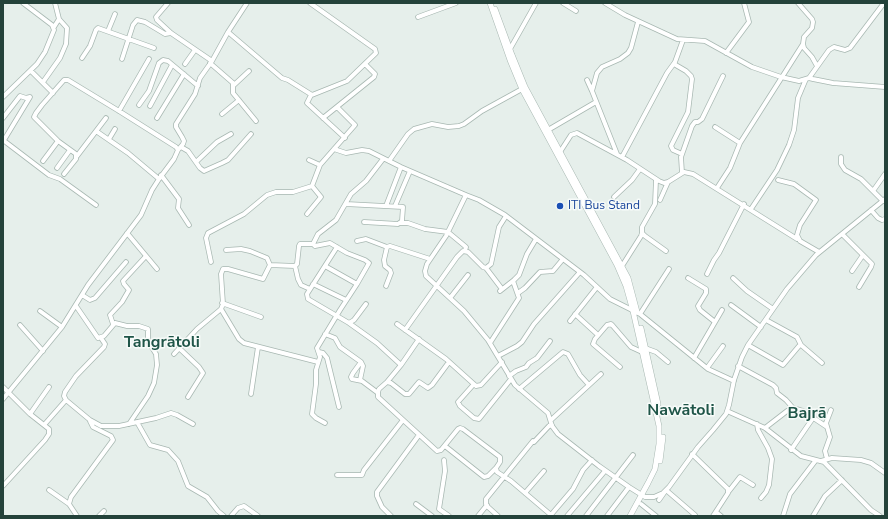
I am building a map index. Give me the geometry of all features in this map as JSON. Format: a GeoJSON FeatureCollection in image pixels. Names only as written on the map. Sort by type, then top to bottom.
{"type":"FeatureCollection","features":[{"type":"Feature","properties":{"kind":"street"},"geometry":{"type":"LineString","coordinates":[[23,3],[54,27]]}},
{"type":"Feature","properties":{"kind":"street"},"geometry":{"type":"LineString","coordinates":[[43,82],[60,58],[66,44],[67,28],[59,19],[56,3]]}},
{"type":"Feature","properties":{"kind":"street"},"geometry":{"type":"LineString","coordinates":[[168,3],[156,19],[171,33],[211,62],[234,85]]}},
{"type":"Feature","properties":{"kind":"street"},"geometry":{"type":"LineString","coordinates":[[3,399],[62,327],[88,285],[141,215],[152,190],[174,159],[184,141],[176,127],[176,124],[195,94],[200,78],[247,3]]}},
{"type":"Feature","properties":{"kind":"street"},"geometry":{"type":"LineString","coordinates":[[310,3],[375,49],[376,53],[347,81],[311,95],[306,104],[345,138]]}},
{"type":"Feature","properties":{"kind":"street"},"geometry":{"type":"LineString","coordinates":[[418,17],[456,3]]}},
{"type":"Feature","properties":{"kind":"street"},"geometry":{"type":"LineString","coordinates":[[490,3],[522,89],[590,212],[622,266],[631,288],[661,422],[662,447],[659,467],[630,516]]}},
{"type":"Feature","properties":{"kind":"street"},"geometry":{"type":"LineString","coordinates":[[493,3],[525,87],[590,212]]}},
{"type":"Feature","properties":{"kind":"street"},"geometry":{"type":"LineString","coordinates":[[510,48],[536,3]]}},
{"type":"Feature","properties":{"kind":"street"},"geometry":{"type":"LineString","coordinates":[[563,3],[576,11]]}},
{"type":"Feature","properties":{"kind":"street"},"geometry":{"type":"LineString","coordinates":[[605,3],[611,8],[638,22],[677,39],[701,40],[752,67],[781,77],[799,81],[807,79],[885,88]]}},
{"type":"Feature","properties":{"kind":"street"},"geometry":{"type":"LineString","coordinates":[[726,53],[749,22],[744,3]]}},
{"type":"Feature","properties":{"kind":"street"},"geometry":{"type":"LineString","coordinates":[[717,188],[730,168],[740,143],[803,44],[804,37],[812,28],[812,19],[798,3]]}},
{"type":"Feature","properties":{"kind":"street"},"geometry":{"type":"LineString","coordinates":[[751,209],[777,170],[789,145],[794,130],[798,98],[807,79],[826,53],[832,48],[845,50],[850,48],[884,3]]}},
{"type":"Feature","properties":{"kind":"street"},"geometry":{"type":"LineString","coordinates":[[108,31],[115,14]]}},
{"type":"Feature","properties":{"kind":"street"},"geometry":{"type":"LineString","coordinates":[[3,97],[37,64],[59,19]]}},
{"type":"Feature","properties":{"kind":"street"},"geometry":{"type":"LineString","coordinates":[[122,59],[135,22],[138,20],[148,23],[165,34],[171,33]]}},
{"type":"Feature","properties":{"kind":"street"},"geometry":{"type":"LineString","coordinates":[[592,91],[598,73],[602,67],[620,59],[628,53],[631,48],[638,22]]}},
{"type":"Feature","properties":{"kind":"street"},"geometry":{"type":"LineString","coordinates":[[82,58],[91,44],[92,37],[98,28],[154,48]]}},
{"type":"Feature","properties":{"kind":"street"},"geometry":{"type":"LineString","coordinates":[[228,32],[282,78],[288,80],[311,95]]}},
{"type":"Feature","properties":{"kind":"street"},"geometry":{"type":"LineString","coordinates":[[622,157],[667,72],[674,64],[684,40]]}},
{"type":"Feature","properties":{"kind":"street"},"geometry":{"type":"LineString","coordinates":[[803,44],[817,66]]}},
{"type":"Feature","properties":{"kind":"street"},"geometry":{"type":"LineString","coordinates":[[185,64],[195,50]]}},
{"type":"Feature","properties":{"kind":"street"},"geometry":{"type":"LineString","coordinates":[[119,111],[149,58]]}},
{"type":"Feature","properties":{"kind":"street"},"geometry":{"type":"LineString","coordinates":[[139,105],[149,91],[161,61],[165,60],[198,86]]}},
{"type":"Feature","properties":{"kind":"street"},"geometry":{"type":"LineString","coordinates":[[323,118],[374,77],[375,74],[365,64]]}},
{"type":"Feature","properties":{"kind":"street"},"geometry":{"type":"LineString","coordinates":[[674,64],[686,71],[692,79],[688,112],[671,146],[673,150],[682,154]]}},
{"type":"Feature","properties":{"kind":"street"},"geometry":{"type":"LineString","coordinates":[[150,106],[172,65]]}},
{"type":"Feature","properties":{"kind":"street"},"geometry":{"type":"LineString","coordinates":[[31,71],[53,93]]}},
{"type":"Feature","properties":{"kind":"street"},"geometry":{"type":"LineString","coordinates":[[249,71],[234,85],[232,91],[256,121]]}},
{"type":"Feature","properties":{"kind":"street"},"geometry":{"type":"LineString","coordinates":[[157,118],[184,74]]}},
{"type":"Feature","properties":{"kind":"street"},"geometry":{"type":"LineString","coordinates":[[682,173],[680,161],[692,126],[695,122],[702,119],[723,76]]}},
{"type":"Feature","properties":{"kind":"street"},"geometry":{"type":"LineString","coordinates":[[77,156],[58,141],[34,117],[42,105],[62,82],[66,80],[176,147],[188,151],[200,168],[204,171],[222,163],[232,155],[251,134]]}},
{"type":"Feature","properties":{"kind":"street"},"geometry":{"type":"LineString","coordinates":[[587,80],[617,155]]}},
{"type":"Feature","properties":{"kind":"street"},"geometry":{"type":"LineString","coordinates":[[389,161],[408,134],[414,129],[432,124],[448,127],[459,126],[482,111],[522,89]]}},
{"type":"Feature","properties":{"kind":"street"},"geometry":{"type":"LineString","coordinates":[[3,118],[20,96],[26,98],[30,97],[3,140],[49,176],[60,179],[96,205]]}},
{"type":"Feature","properties":{"kind":"street"},"geometry":{"type":"LineString","coordinates":[[222,114],[239,100]]}},
{"type":"Feature","properties":{"kind":"street"},"geometry":{"type":"LineString","coordinates":[[548,130],[596,102]]}},
{"type":"Feature","properties":{"kind":"street"},"geometry":{"type":"LineString","coordinates":[[312,186],[320,165],[355,125],[337,107]]}},
{"type":"Feature","properties":{"kind":"street"},"geometry":{"type":"LineString","coordinates":[[64,174],[106,118]]}},
{"type":"Feature","properties":{"kind":"street"},"geometry":{"type":"LineString","coordinates":[[715,127],[740,143]]}},
{"type":"Feature","properties":{"kind":"street"},"geometry":{"type":"LineString","coordinates":[[109,139],[115,129]]}},
{"type":"Feature","properties":{"kind":"street"},"geometry":{"type":"LineString","coordinates":[[96,131],[160,177],[179,198],[178,208],[189,225]]}},
{"type":"Feature","properties":{"kind":"street"},"geometry":{"type":"LineString","coordinates":[[560,152],[571,135],[577,133],[622,157],[656,180],[664,183],[682,173],[688,172],[744,204],[819,252]]}},
{"type":"Feature","properties":{"kind":"street"},"geometry":{"type":"LineString","coordinates":[[196,162],[217,142],[231,134]]}},
{"type":"Feature","properties":{"kind":"street"},"geometry":{"type":"LineString","coordinates":[[43,162],[58,141]]}},
{"type":"Feature","properties":{"kind":"street"},"geometry":{"type":"LineString","coordinates":[[334,149],[346,153],[366,150],[466,196],[479,200],[506,216],[580,272],[610,299],[637,313],[707,368],[734,381]]}},
{"type":"Feature","properties":{"kind":"street"},"geometry":{"type":"LineString","coordinates":[[56,168],[70,150]]}},
{"type":"Feature","properties":{"kind":"street"},"geometry":{"type":"LineString","coordinates":[[659,500],[692,454],[727,411],[738,366],[748,345],[787,289],[819,252],[884,200],[861,180],[845,170],[841,164],[841,157]]}},
{"type":"Feature","properties":{"kind":"street"},"geometry":{"type":"LineString","coordinates":[[313,244],[318,234],[336,220],[354,190],[366,181],[383,158]]}},
{"type":"Feature","properties":{"kind":"street"},"geometry":{"type":"LineString","coordinates":[[308,160],[320,165]]}},
{"type":"Feature","properties":{"kind":"street"},"geometry":{"type":"LineString","coordinates":[[386,206],[401,167]]}},
{"type":"Feature","properties":{"kind":"street"},"geometry":{"type":"LineString","coordinates":[[614,198],[632,180],[640,169]]}},
{"type":"Feature","properties":{"kind":"street"},"geometry":{"type":"LineString","coordinates":[[395,206],[410,170]]}},
{"type":"Feature","properties":{"kind":"street"},"geometry":{"type":"LineString","coordinates":[[873,191],[885,174]]}},
{"type":"Feature","properties":{"kind":"street"},"geometry":{"type":"LineString","coordinates":[[622,266],[641,236],[642,227],[655,204],[656,180]]}},
{"type":"Feature","properties":{"kind":"street"},"geometry":{"type":"LineString","coordinates":[[778,180],[794,184],[816,200],[797,230],[798,238]]}},
{"type":"Feature","properties":{"kind":"street"},"geometry":{"type":"LineString","coordinates":[[660,200],[668,182]]}},
{"type":"Feature","properties":{"kind":"street"},"geometry":{"type":"LineString","coordinates":[[307,214],[321,199],[312,186]]}},
{"type":"Feature","properties":{"kind":"street"},"geometry":{"type":"LineString","coordinates":[[211,262],[206,238],[208,233],[244,214],[267,195],[276,192],[293,192],[312,186]]}},
{"type":"Feature","properties":{"kind":"street"},"geometry":{"type":"LineString","coordinates":[[466,196],[448,232],[425,267],[425,273],[429,280],[438,286],[464,311],[490,343],[510,377],[519,389],[548,413],[558,434],[606,471],[643,496],[658,496],[666,490]]}},
{"type":"Feature","properties":{"kind":"street"},"geometry":{"type":"LineString","coordinates":[[346,204],[395,206],[403,208],[402,221],[400,223]]}},
{"type":"Feature","properties":{"kind":"street"},"geometry":{"type":"LineString","coordinates":[[707,274],[714,260],[720,253],[744,204]]}},
{"type":"Feature","properties":{"kind":"street"},"geometry":{"type":"LineString","coordinates":[[871,210],[878,218],[885,219]]}},
{"type":"Feature","properties":{"kind":"street"},"geometry":{"type":"LineString","coordinates":[[486,268],[492,261],[499,227],[506,216]]}},
{"type":"Feature","properties":{"kind":"street"},"geometry":{"type":"LineString","coordinates":[[364,222],[408,223],[425,229],[448,232],[466,247],[465,251],[480,265],[486,268],[501,290],[519,275],[527,254],[536,239]]}},
{"type":"Feature","properties":{"kind":"street"},"geometry":{"type":"LineString","coordinates":[[596,222],[622,275],[637,313]]}},
{"type":"Feature","properties":{"kind":"street"},"geometry":{"type":"LineString","coordinates":[[642,233],[666,251]]}},
{"type":"Feature","properties":{"kind":"street"},"geometry":{"type":"LineString","coordinates":[[127,234],[157,269]]}},
{"type":"Feature","properties":{"kind":"street"},"geometry":{"type":"LineString","coordinates":[[842,234],[872,265],[858,287]]}},
{"type":"Feature","properties":{"kind":"street"},"geometry":{"type":"LineString","coordinates":[[357,241],[364,239],[430,259]]}},
{"type":"Feature","properties":{"kind":"street"},"geometry":{"type":"LineString","coordinates":[[310,289],[301,285],[295,266],[297,264],[298,246],[300,244],[313,244],[318,246],[330,243],[369,263],[317,348],[319,352],[312,414],[325,423]]}},
{"type":"Feature","properties":{"kind":"street"},"geometry":{"type":"LineString","coordinates":[[337,247],[307,294],[308,299],[349,323],[377,343],[401,365]]}},
{"type":"Feature","properties":{"kind":"street"},"geometry":{"type":"LineString","coordinates":[[386,286],[391,271],[386,268],[384,264],[384,257],[387,247]]}},
{"type":"Feature","properties":{"kind":"street"},"geometry":{"type":"LineString","coordinates":[[226,250],[241,249],[250,251],[267,258],[270,265]]}},
{"type":"Feature","properties":{"kind":"street"},"geometry":{"type":"LineString","coordinates":[[406,330],[457,257],[465,251]]}},
{"type":"Feature","properties":{"kind":"street"},"geometry":{"type":"LineString","coordinates":[[852,271],[863,255]]}},
{"type":"Feature","properties":{"kind":"street"},"geometry":{"type":"LineString","coordinates":[[113,324],[110,315],[122,302],[129,290],[123,281],[146,256]]}},
{"type":"Feature","properties":{"kind":"street"},"geometry":{"type":"LineString","coordinates":[[518,293],[525,288],[540,272],[553,271],[563,259]]}},
{"type":"Feature","properties":{"kind":"street"},"geometry":{"type":"LineString","coordinates":[[82,295],[90,300],[95,298],[126,262]]}},
{"type":"Feature","properties":{"kind":"street"},"geometry":{"type":"LineString","coordinates":[[270,265],[295,266]]}},
{"type":"Feature","properties":{"kind":"street"},"geometry":{"type":"LineString","coordinates":[[174,354],[198,329],[221,309],[222,269],[228,269],[262,280],[265,277],[268,266],[270,265]]}},
{"type":"Feature","properties":{"kind":"street"},"geometry":{"type":"LineString","coordinates":[[325,266],[357,284]]}},
{"type":"Feature","properties":{"kind":"street"},"geometry":{"type":"LineString","coordinates":[[637,313],[669,269]]}},
{"type":"Feature","properties":{"kind":"street"},"geometry":{"type":"LineString","coordinates":[[498,356],[522,342],[537,320],[580,272]]}},
{"type":"Feature","properties":{"kind":"street"},"geometry":{"type":"LineString","coordinates":[[450,298],[468,275]]}},
{"type":"Feature","properties":{"kind":"street"},"geometry":{"type":"LineString","coordinates":[[688,278],[706,289],[706,293],[698,306],[700,310],[715,322]]}},
{"type":"Feature","properties":{"kind":"street"},"geometry":{"type":"LineString","coordinates":[[733,278],[747,291],[773,309]]}},
{"type":"Feature","properties":{"kind":"street"},"geometry":{"type":"LineString","coordinates":[[490,343],[519,298],[513,281]]}},
{"type":"Feature","properties":{"kind":"street"},"geometry":{"type":"LineString","coordinates":[[313,284],[346,300]]}},
{"type":"Feature","properties":{"kind":"street"},"geometry":{"type":"LineString","coordinates":[[570,320],[597,287]]}},
{"type":"Feature","properties":{"kind":"street"},"geometry":{"type":"LineString","coordinates":[[222,303],[261,317]]}},
{"type":"Feature","properties":{"kind":"street"},"geometry":{"type":"LineString","coordinates":[[349,323],[354,320],[366,304]]}},
{"type":"Feature","properties":{"kind":"street"},"geometry":{"type":"LineString","coordinates":[[731,305],[761,327]]}},
{"type":"Feature","properties":{"kind":"street"},"geometry":{"type":"LineString","coordinates":[[76,306],[94,334],[98,338],[101,338],[105,345],[76,376],[65,392],[64,396],[66,400],[90,420],[101,426],[119,426],[174,414],[193,424]]}},
{"type":"Feature","properties":{"kind":"street"},"geometry":{"type":"LineString","coordinates":[[221,309],[242,342],[318,362]]}},
{"type":"Feature","properties":{"kind":"street"},"geometry":{"type":"LineString","coordinates":[[694,358],[722,310]]}},
{"type":"Feature","properties":{"kind":"street"},"geometry":{"type":"LineString","coordinates":[[40,311],[62,327]]}},
{"type":"Feature","properties":{"kind":"street"},"geometry":{"type":"LineString","coordinates":[[575,314],[598,335]]}},
{"type":"Feature","properties":{"kind":"street"},"geometry":{"type":"LineString","coordinates":[[766,320],[797,337],[801,345],[822,363]]}},
{"type":"Feature","properties":{"kind":"street"},"geometry":{"type":"LineString","coordinates":[[101,338],[113,324],[118,323],[127,326],[137,325],[148,329],[148,342],[156,354],[156,373],[152,389],[129,424]]}},
{"type":"Feature","properties":{"kind":"street"},"geometry":{"type":"LineString","coordinates":[[397,324],[450,362],[478,386],[481,385],[502,362]]}},
{"type":"Feature","properties":{"kind":"street"},"geometry":{"type":"LineString","coordinates":[[620,368],[594,346],[594,342],[598,335],[607,325],[611,324],[632,347],[656,352],[668,362]]}},
{"type":"Feature","properties":{"kind":"street"},"geometry":{"type":"LineString","coordinates":[[20,325],[43,351]]}},
{"type":"Feature","properties":{"kind":"street"},"geometry":{"type":"LineString","coordinates":[[325,334],[339,341],[338,345],[340,347],[361,362],[363,366],[360,380]]}},
{"type":"Feature","properties":{"kind":"street"},"geometry":{"type":"LineString","coordinates":[[378,394],[379,389],[401,365],[419,339]]}},
{"type":"Feature","properties":{"kind":"street"},"geometry":{"type":"LineString","coordinates":[[474,384],[458,402],[460,406],[474,418],[479,419],[510,377],[516,371],[526,367],[530,361],[537,358],[550,341]]}},
{"type":"Feature","properties":{"kind":"street"},"geometry":{"type":"LineString","coordinates":[[748,345],[783,365],[801,345]]}},
{"type":"Feature","properties":{"kind":"street"},"geometry":{"type":"LineString","coordinates":[[707,368],[723,346]]}},
{"type":"Feature","properties":{"kind":"street"},"geometry":{"type":"LineString","coordinates":[[251,394],[258,347]]}},
{"type":"Feature","properties":{"kind":"street"},"geometry":{"type":"LineString","coordinates":[[179,348],[199,367],[203,373],[188,397]]}},
{"type":"Feature","properties":{"kind":"street"},"geometry":{"type":"LineString","coordinates":[[319,352],[323,353],[327,358],[339,407]]}},
{"type":"Feature","properties":{"kind":"street"},"geometry":{"type":"LineString","coordinates":[[519,389],[563,352],[568,354],[580,375],[589,385]]}},
{"type":"Feature","properties":{"kind":"street"},"geometry":{"type":"LineString","coordinates":[[361,362],[351,377],[354,381],[360,380],[378,394],[378,397],[437,451],[441,450],[456,431],[461,428],[500,457],[500,462],[488,476],[484,477],[445,446]]}},
{"type":"Feature","properties":{"kind":"street"},"geometry":{"type":"LineString","coordinates":[[387,382],[391,383],[407,394],[419,382],[427,387],[430,386],[450,362]]}},
{"type":"Feature","properties":{"kind":"street"},"geometry":{"type":"LineString","coordinates":[[738,366],[775,387],[777,393],[793,408],[800,409],[827,427]]}},
{"type":"Feature","properties":{"kind":"street"},"geometry":{"type":"LineString","coordinates":[[498,516],[487,505],[486,499],[534,441],[601,374]]}},
{"type":"Feature","properties":{"kind":"street"},"geometry":{"type":"LineString","coordinates":[[3,387],[30,414],[49,429],[48,436],[3,486]]}},
{"type":"Feature","properties":{"kind":"street"},"geometry":{"type":"LineString","coordinates":[[30,414],[49,387]]}},
{"type":"Feature","properties":{"kind":"street"},"geometry":{"type":"LineString","coordinates":[[44,425],[66,400]]}},
{"type":"Feature","properties":{"kind":"street"},"geometry":{"type":"LineString","coordinates":[[765,428],[793,408]]}},
{"type":"Feature","properties":{"kind":"street"},"geometry":{"type":"LineString","coordinates":[[827,458],[825,451],[830,437],[826,423],[832,410]]}},
{"type":"Feature","properties":{"kind":"street"},"geometry":{"type":"LineString","coordinates":[[727,411],[765,428],[791,450],[804,458],[818,460],[827,458],[866,461],[885,473]]}},
{"type":"Feature","properties":{"kind":"street"},"geometry":{"type":"LineString","coordinates":[[791,450],[813,418]]}},
{"type":"Feature","properties":{"kind":"street"},"geometry":{"type":"LineString","coordinates":[[69,504],[71,497],[113,440],[112,436],[93,427],[90,420]]}},
{"type":"Feature","properties":{"kind":"street"},"geometry":{"type":"LineString","coordinates":[[337,475],[362,475],[364,470],[403,420]]}},
{"type":"Feature","properties":{"kind":"street"},"geometry":{"type":"LineString","coordinates":[[137,422],[150,446],[168,450],[178,461],[188,486],[207,497],[224,516]]}},
{"type":"Feature","properties":{"kind":"street"},"geometry":{"type":"LineString","coordinates":[[757,424],[758,430],[772,458],[769,484],[766,492],[761,498]]}},
{"type":"Feature","properties":{"kind":"street"},"geometry":{"type":"LineString","coordinates":[[391,516],[382,507],[377,496],[377,492],[419,435]]}},
{"type":"Feature","properties":{"kind":"street"},"geometry":{"type":"LineString","coordinates":[[692,454],[727,487],[729,491]]}},
{"type":"Feature","properties":{"kind":"street"},"geometry":{"type":"LineString","coordinates":[[586,516],[633,455]]}},
{"type":"Feature","properties":{"kind":"street"},"geometry":{"type":"LineString","coordinates":[[444,460],[445,471],[439,509],[449,516]]}},
{"type":"Feature","properties":{"kind":"street"},"geometry":{"type":"LineString","coordinates":[[496,468],[497,472],[525,493],[550,515],[573,489],[583,470],[592,460]]}},
{"type":"Feature","properties":{"kind":"street"},"geometry":{"type":"LineString","coordinates":[[818,460],[827,465],[871,510],[880,516]]}},
{"type":"Feature","properties":{"kind":"street"},"geometry":{"type":"LineString","coordinates":[[783,516],[790,494],[818,460]]}},
{"type":"Feature","properties":{"kind":"street"},"geometry":{"type":"LineString","coordinates":[[525,493],[544,471]]}},
{"type":"Feature","properties":{"kind":"street"},"geometry":{"type":"LineString","coordinates":[[567,516],[606,471]]}},
{"type":"Feature","properties":{"kind":"street"},"geometry":{"type":"LineString","coordinates":[[713,516],[729,491],[740,478],[753,485]]}},
{"type":"Feature","properties":{"kind":"street"},"geometry":{"type":"LineString","coordinates":[[814,516],[825,496],[842,480]]}},
{"type":"Feature","properties":{"kind":"street"},"geometry":{"type":"LineString","coordinates":[[606,516],[629,487]]}},
{"type":"Feature","properties":{"kind":"street"},"geometry":{"type":"LineString","coordinates":[[49,490],[69,504],[77,516]]}},
{"type":"Feature","properties":{"kind":"street"},"geometry":{"type":"LineString","coordinates":[[666,490],[695,515]]}},
{"type":"Feature","properties":{"kind":"street"},"geometry":{"type":"LineString","coordinates":[[634,516],[641,504],[643,496]]}},
{"type":"Feature","properties":{"kind":"street"},"geometry":{"type":"LineString","coordinates":[[416,504],[432,516]]}},
{"type":"Feature","properties":{"kind":"street"},"geometry":{"type":"LineString","coordinates":[[641,504],[656,516]]}},
{"type":"Feature","properties":{"kind":"street"},"geometry":{"type":"LineString","coordinates":[[478,516],[487,505]]}},
{"type":"Feature","properties":{"kind":"street"},"geometry":{"type":"LineString","coordinates":[[231,516],[238,508],[244,506],[258,516]]}},
{"type":"Feature","properties":{"kind":"street"},"geometry":{"type":"LineString","coordinates":[[99,516],[104,511]]}},
{"type":"Feature","properties":{"kind":"street"},"geometry":{"type":"LineString","coordinates":[[716,512],[721,516]]}},
{"type":"Feature","properties":{"kind":"place","name":"ITI Bus Stand"},"geometry":{"type":"Point","coordinates":[560,206]}},
{"type":"Feature","properties":{"kind":"district","name":"Tangrātoli"},"geometry":{"type":"Point","coordinates":[162,343]}},
{"type":"Feature","properties":{"kind":"district","name":"Nawātoli"},"geometry":{"type":"Point","coordinates":[681,411]}},
{"type":"Feature","properties":{"kind":"district","name":"Bajrā"},"geometry":{"type":"Point","coordinates":[807,414]}}]}
